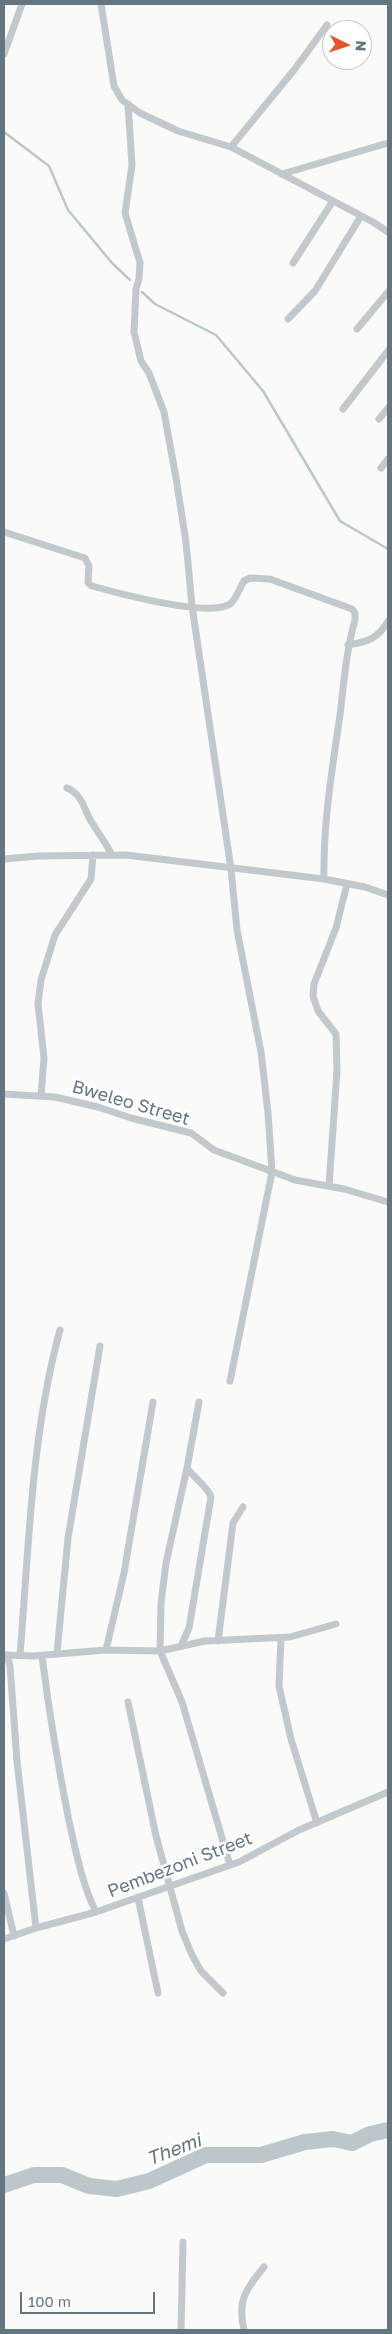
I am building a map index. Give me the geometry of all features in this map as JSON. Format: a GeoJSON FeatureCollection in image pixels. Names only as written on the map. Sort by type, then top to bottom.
{"type":"FeatureCollection","features":[{"type":"Feature","properties":{"kind":"street"},"geometry":{"type":"LineString","coordinates":[[4,54],[22,4]]}},
{"type":"Feature","properties":{"kind":"street"},"geometry":{"type":"LineString","coordinates":[[101,4],[114,86],[122,100],[140,113],[178,131],[231,147],[362,216],[388,232]]}},
{"type":"Feature","properties":{"kind":"street"},"geometry":{"type":"LineString","coordinates":[[231,147],[294,70],[322,32]]}},
{"type":"Feature","properties":{"kind":"street"},"geometry":{"type":"LineString","coordinates":[[128,104],[132,165],[125,213],[140,263],[139,279],[136,288],[134,332],[141,361],[149,373],[164,412],[186,542],[192,606],[231,869],[237,930],[261,1052],[272,1172],[230,1381]]}},
{"type":"Feature","properties":{"kind":"street"},"geometry":{"type":"LineString","coordinates":[[282,174],[388,143]]}},
{"type":"Feature","properties":{"kind":"street"},"geometry":{"type":"LineString","coordinates":[[293,263],[333,201]]}},
{"type":"Feature","properties":{"kind":"street"},"geometry":{"type":"LineString","coordinates":[[288,319],[315,291],[362,216]]}},
{"type":"Feature","properties":{"kind":"street"},"geometry":{"type":"LineString","coordinates":[[357,329],[388,292]]}},
{"type":"Feature","properties":{"kind":"street"},"geometry":{"type":"LineString","coordinates":[[343,409],[388,351]]}},
{"type":"Feature","properties":{"kind":"street"},"geometry":{"type":"LineString","coordinates":[[379,419],[388,408]]}},
{"type":"Feature","properties":{"kind":"street"},"geometry":{"type":"LineString","coordinates":[[381,468],[388,459]]}},
{"type":"Feature","properties":{"kind":"street"},"geometry":{"type":"LineString","coordinates":[[4,532],[85,558],[89,566],[88,583],[92,586],[143,599],[192,606],[225,606],[232,603],[244,581],[250,578],[270,579],[352,609],[355,613],[355,620],[348,645],[327,797],[324,879]]}},
{"type":"Feature","properties":{"kind":"street"},"geometry":{"type":"LineString","coordinates":[[348,645],[369,642],[384,630],[388,621]]}},
{"type":"Feature","properties":{"kind":"street"},"geometry":{"type":"LineString","coordinates":[[67,788],[74,791],[84,802],[90,819],[112,855]]}},
{"type":"Feature","properties":{"kind":"street"},"geometry":{"type":"LineString","coordinates":[[41,1096],[44,1058],[38,1004],[41,980],[55,935],[91,879],[94,855]]}},
{"type":"Feature","properties":{"kind":"street"},"geometry":{"type":"LineString","coordinates":[[4,859],[112,855],[324,879],[365,887],[388,895]]}},
{"type":"Feature","properties":{"kind":"street"},"geometry":{"type":"LineString","coordinates":[[329,1186],[336,1071],[336,1034],[318,1011],[313,996],[317,977],[336,928],[347,884]]}},
{"type":"Feature","properties":{"kind":"street","name":"Bweleo Street"},"geometry":{"type":"LineString","coordinates":[[4,1094],[41,1096],[98,1107],[131,1118],[191,1133],[214,1150],[272,1172],[295,1180],[329,1186],[388,1202]]}},
{"type":"Feature","properties":{"kind":"street"},"geometry":{"type":"LineString","coordinates":[[20,1655],[40,1424],[49,1371],[60,1330]]}},
{"type":"Feature","properties":{"kind":"street"},"geometry":{"type":"LineString","coordinates":[[57,1653],[68,1538],[100,1346]]}},
{"type":"Feature","properties":{"kind":"street"},"geometry":{"type":"LineString","coordinates":[[106,1650],[124,1573],[153,1402]]}},
{"type":"Feature","properties":{"kind":"street"},"geometry":{"type":"LineString","coordinates":[[199,1402],[166,1563],[160,1612],[160,1651],[182,1702],[230,1865]]}},
{"type":"Feature","properties":{"kind":"street"},"geometry":{"type":"LineString","coordinates":[[182,1646],[189,1628],[211,1497],[208,1490],[193,1477],[187,1468]]}},
{"type":"Feature","properties":{"kind":"street"},"geometry":{"type":"LineString","coordinates":[[218,1641],[233,1523],[243,1507]]}},
{"type":"Feature","properties":{"kind":"street"},"geometry":{"type":"LineString","coordinates":[[36,1928],[17,1762],[10,1666],[5,1655],[42,1656],[57,1653],[106,1650],[160,1651],[218,1641],[281,1638],[303,1634],[336,1624]]}},
{"type":"Feature","properties":{"kind":"street"},"geometry":{"type":"LineString","coordinates":[[281,1638],[279,1686],[291,1739],[317,1823]]}},
{"type":"Feature","properties":{"kind":"street"},"geometry":{"type":"LineString","coordinates":[[42,1656],[56,1762],[77,1857],[89,1899],[96,1912]]}},
{"type":"Feature","properties":{"kind":"street"},"geometry":{"type":"LineString","coordinates":[[128,1702],[169,1887],[192,1955],[212,1984],[223,1993]]}},
{"type":"Feature","properties":{"kind":"street","name":"Pembezoni Street"},"geometry":{"type":"LineString","coordinates":[[4,1939],[36,1928],[96,1912],[230,1865],[317,1823],[388,1792]]}},
{"type":"Feature","properties":{"kind":"street"},"geometry":{"type":"LineString","coordinates":[[4,1893],[14,1936]]}},
{"type":"Feature","properties":{"kind":"street"},"geometry":{"type":"LineString","coordinates":[[138,1898],[158,1993]]}},
{"type":"Feature","properties":{"kind":"street"},"geometry":{"type":"LineString","coordinates":[[181,2330],[183,2242]]}},
{"type":"Feature","properties":{"kind":"street"},"geometry":{"type":"LineString","coordinates":[[244,2330],[242,2301],[246,2288],[264,2267]]}},
{"type":"Feature","properties":{"kind":"waterway"},"geometry":{"type":"LineString","coordinates":[[4,132],[49,166],[68,210],[112,263],[130,280]]}},
{"type":"Feature","properties":{"kind":"waterway"},"geometry":{"type":"LineString","coordinates":[[142,292],[155,304],[216,335],[263,391],[340,521],[388,549]]}},
{"type":"Feature","properties":{"kind":"waterway","name":"Themi"},"geometry":{"type":"LineString","coordinates":[[4,2185],[34,2175],[62,2175],[89,2186],[117,2189],[149,2181],[206,2155],[261,2155],[305,2142],[333,2139],[352,2143],[370,2134],[388,2130]]}}]}
